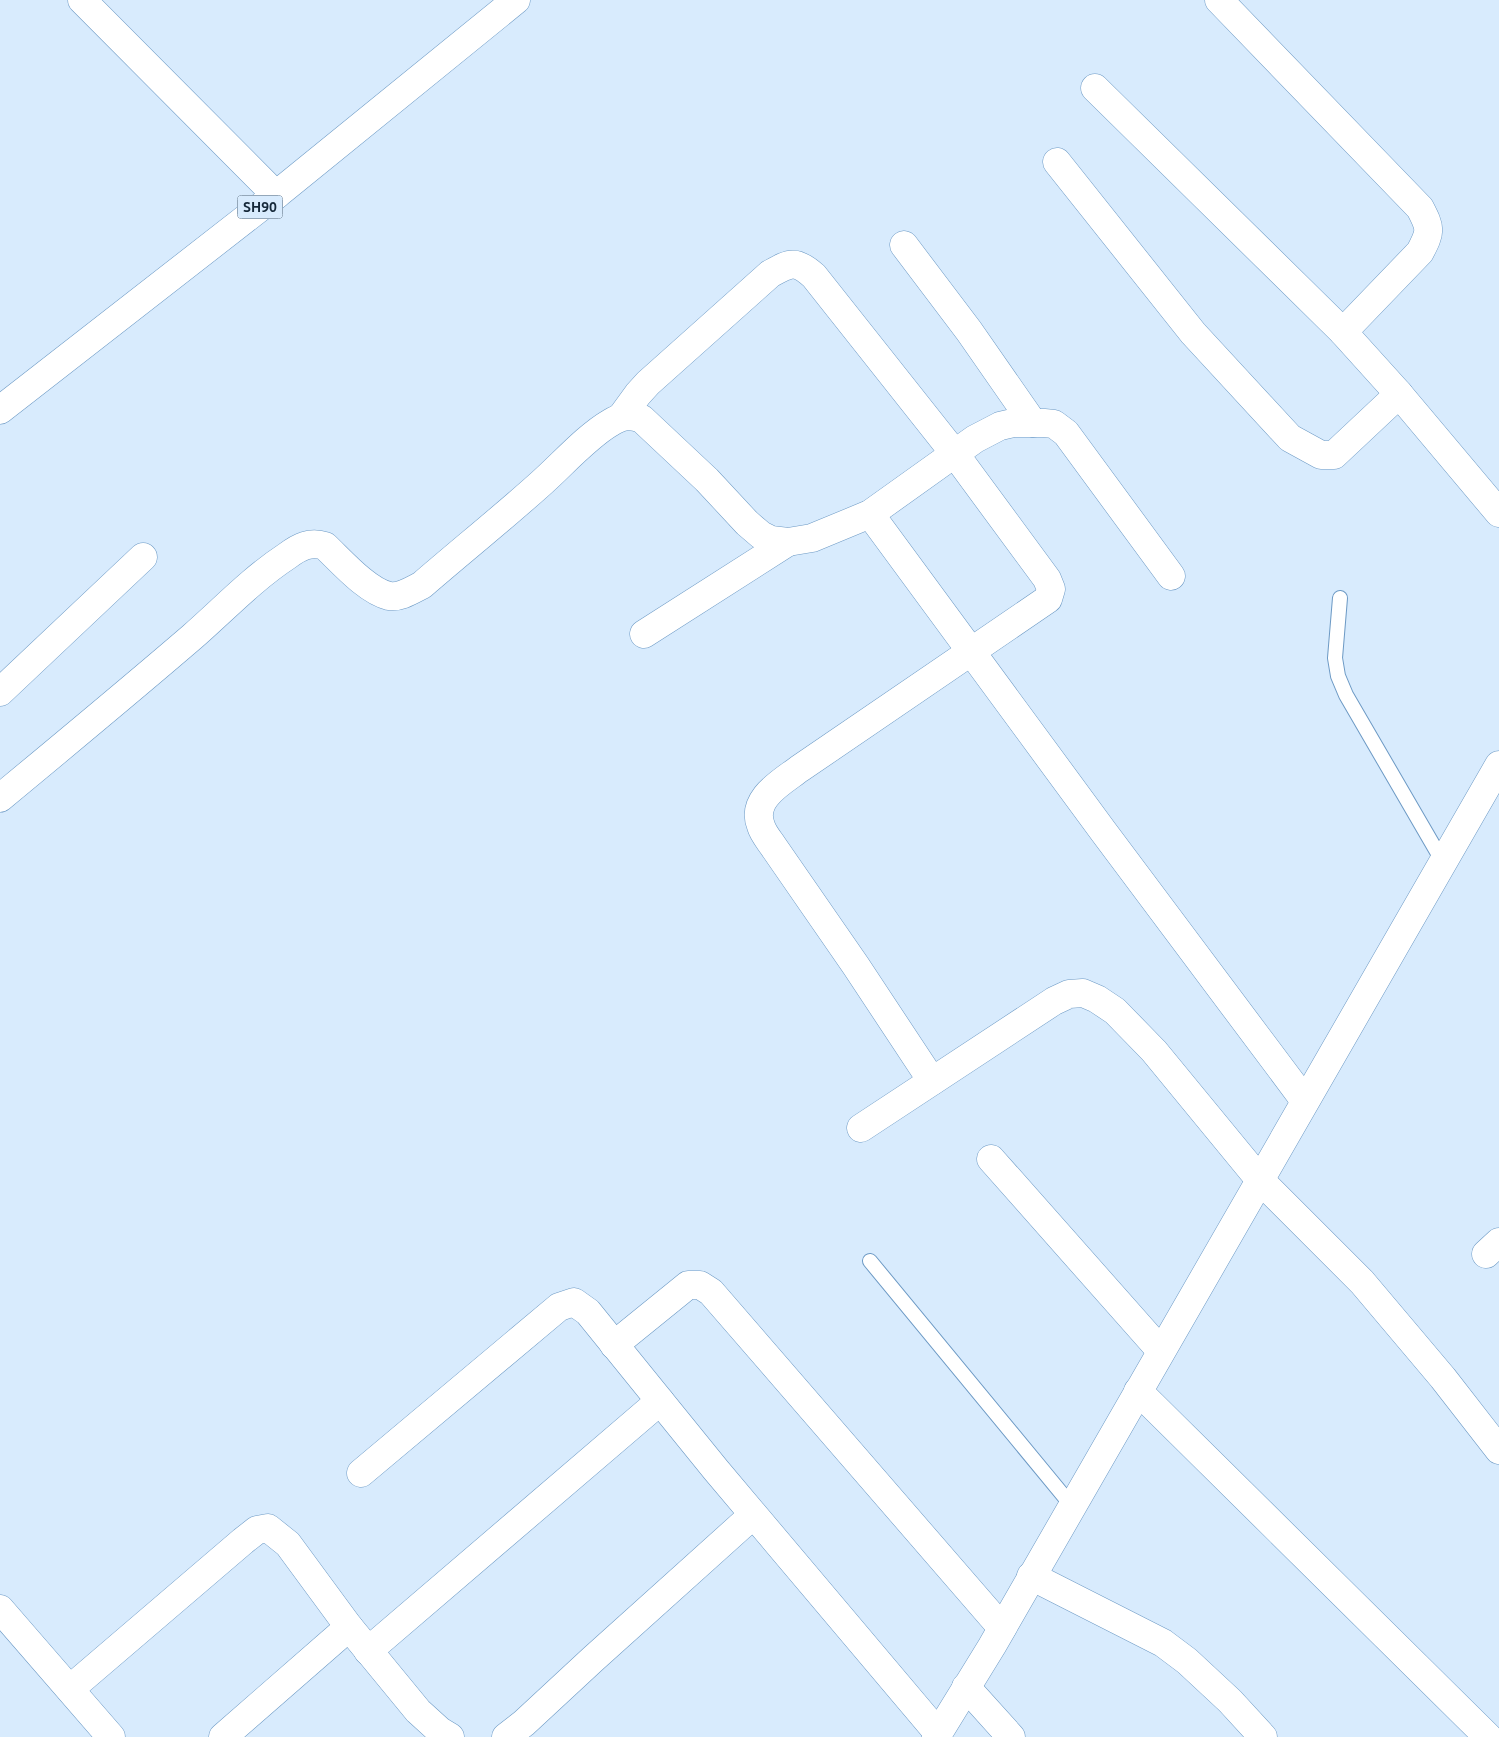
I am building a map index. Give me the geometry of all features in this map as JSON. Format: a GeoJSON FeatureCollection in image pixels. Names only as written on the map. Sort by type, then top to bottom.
{"type":"FeatureCollection","features":[{"type":"Feature","properties":{"kind":"street"},"geometry":{"type":"LineString","coordinates":[[82,0],[276,195]]}},
{"type":"Feature","properties":{"kind":"street","name":"SH90"},"geometry":{"type":"LineString","coordinates":[[0,410],[276,195],[516,0]]}},
{"type":"Feature","properties":{"kind":"street"},"geometry":{"type":"LineString","coordinates":[[1219,0],[1420,208],[1428,224],[1428,237],[1420,252],[1343,332]]}},
{"type":"Feature","properties":{"kind":"street"},"geometry":{"type":"LineString","coordinates":[[1095,88],[1343,332],[1399,394],[1499,513]]}},
{"type":"Feature","properties":{"kind":"street"},"geometry":{"type":"LineString","coordinates":[[1057,162],[1193,333],[1290,438],[1321,455],[1334,455],[1399,394]]}},
{"type":"Feature","properties":{"kind":"street"},"geometry":{"type":"LineString","coordinates":[[904,244],[969,331],[1032,423]]}},
{"type":"Feature","properties":{"kind":"street"},"geometry":{"type":"LineString","coordinates":[[622,416],[648,383],[770,274],[788,264],[803,266],[814,276],[955,454],[1047,579],[1051,589],[1048,600],[799,769],[768,793],[760,805],[758,814],[761,826],[773,846],[932,1081]]}},
{"type":"Feature","properties":{"kind":"street"},"geometry":{"type":"LineString","coordinates":[[0,798],[286,556],[304,546],[315,543],[325,546],[375,590],[390,596],[406,594],[422,585],[537,487],[594,434],[622,416],[632,415],[642,419],[707,480],[747,523],[761,535],[772,540],[788,542],[812,538],[870,514],[975,438],[1000,426],[1032,423],[1054,424],[1066,433],[1171,576]]}},
{"type":"Feature","properties":{"kind":"street"},"geometry":{"type":"LineString","coordinates":[[870,514],[1305,1101]]}},
{"type":"Feature","properties":{"kind":"street"},"geometry":{"type":"LineString","coordinates":[[644,634],[788,542]]}},
{"type":"Feature","properties":{"kind":"street"},"geometry":{"type":"LineString","coordinates":[[0,692],[143,557]]}},
{"type":"Feature","properties":{"kind":"street"},"geometry":{"type":"LineString","coordinates":[[361,1473],[559,1307],[574,1302],[588,1312],[753,1515],[937,1735],[1002,1628],[1499,765]]}},
{"type":"Feature","properties":{"kind":"street"},"geometry":{"type":"LineString","coordinates":[[861,1128],[1054,1001],[1069,994],[1083,993],[1097,999],[1115,1011],[1154,1051],[1260,1180],[1362,1282],[1443,1378],[1499,1450]]}},
{"type":"Feature","properties":{"kind":"street"},"geometry":{"type":"LineString","coordinates":[[991,1159],[1161,1351]]}},
{"type":"Feature","properties":{"kind":"street"},"geometry":{"type":"LineString","coordinates":[[614,1345],[688,1285],[700,1285],[711,1292],[1002,1628]]}},
{"type":"Feature","properties":{"kind":"street"},"geometry":{"type":"LineString","coordinates":[[1138,1391],[1488,1737]]}},
{"type":"Feature","properties":{"kind":"street"},"geometry":{"type":"LineString","coordinates":[[368,1651],[660,1401]]}},
{"type":"Feature","properties":{"kind":"street"},"geometry":{"type":"LineString","coordinates":[[506,1737],[524,1723],[753,1515]]}},
{"type":"Feature","properties":{"kind":"street"},"geometry":{"type":"LineString","coordinates":[[70,1690],[243,1541],[257,1530],[268,1528],[288,1544],[348,1627],[418,1711],[440,1732],[450,1737]]}},
{"type":"Feature","properties":{"kind":"street"},"geometry":{"type":"LineString","coordinates":[[1032,1576],[1163,1643],[1187,1661],[1230,1701],[1263,1737]]}},
{"type":"Feature","properties":{"kind":"street"},"geometry":{"type":"LineString","coordinates":[[0,1609],[111,1737]]}},
{"type":"Feature","properties":{"kind":"street"},"geometry":{"type":"LineString","coordinates":[[223,1737],[348,1627]]}},
{"type":"Feature","properties":{"kind":"street"},"geometry":{"type":"LineString","coordinates":[[966,1687],[1011,1737]]}},
{"type":"Feature","properties":{"kind":"lane"},"geometry":{"type":"LineString","coordinates":[[1340,598],[1335,658],[1338,676],[1346,694],[1443,862]]}},
{"type":"Feature","properties":{"kind":"lane"},"geometry":{"type":"LineString","coordinates":[[870,1261],[1072,1506]]}}]}
